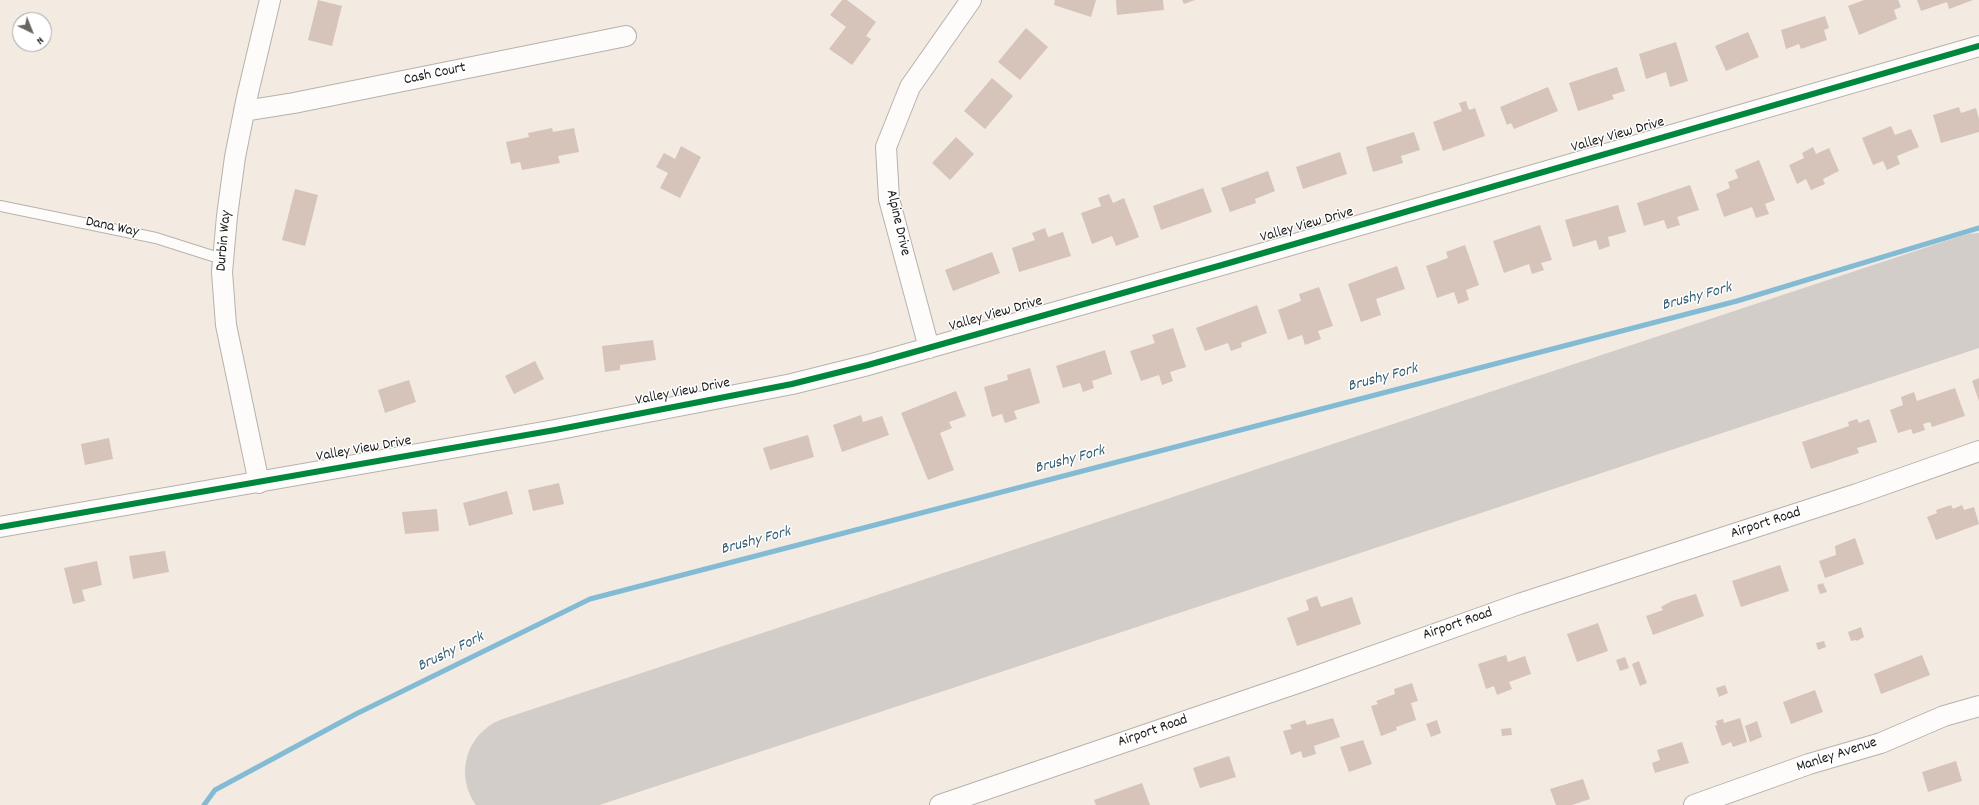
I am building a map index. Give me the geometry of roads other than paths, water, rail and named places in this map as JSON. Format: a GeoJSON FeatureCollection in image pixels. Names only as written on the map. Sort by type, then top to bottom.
{"type":"FeatureCollection","features":[{"type":"Feature","properties":{"kind":"street","name":"Durbin Way"},"geometry":{"type":"LineString","coordinates":[[259,483],[226,325],[223,299],[222,259],[234,164],[244,111],[270,0]]}},
{"type":"Feature","properties":{"kind":"street","name":"Alpine Drive"},"geometry":{"type":"LineString","coordinates":[[929,348],[889,199],[886,147],[910,87],[971,0]]}},
{"type":"Feature","properties":{"kind":"street","name":"Cash Court"},"geometry":{"type":"LineString","coordinates":[[244,111],[294,104],[626,36]]}},
{"type":"Feature","properties":{"kind":"street","name":"Valley View Drive"},"geometry":{"type":"LineString","coordinates":[[0,527],[259,483],[718,400],[792,384],[929,348],[1979,46]]}},
{"type":"Feature","properties":{"kind":"street","name":"Airport Road"},"geometry":{"type":"LineString","coordinates":[[953,803],[1519,604],[1856,494],[1979,451]]}},
{"type":"Feature","properties":{"kind":"street","name":"Manley Avenue"},"geometry":{"type":"LineString","coordinates":[[1694,805],[1809,764],[1881,743],[1944,716],[1979,706]]}},
{"type":"Feature","properties":{"kind":"lane","name":"Dana Way"},"geometry":{"type":"LineString","coordinates":[[0,206],[156,238],[222,259]]}},
{"type":"Feature","properties":{"kind":"waterway","name":"Brushy Fork"},"geometry":{"type":"LineString","coordinates":[[204,805],[215,790],[356,714],[590,599],[1737,301],[1979,228]]}}]}
